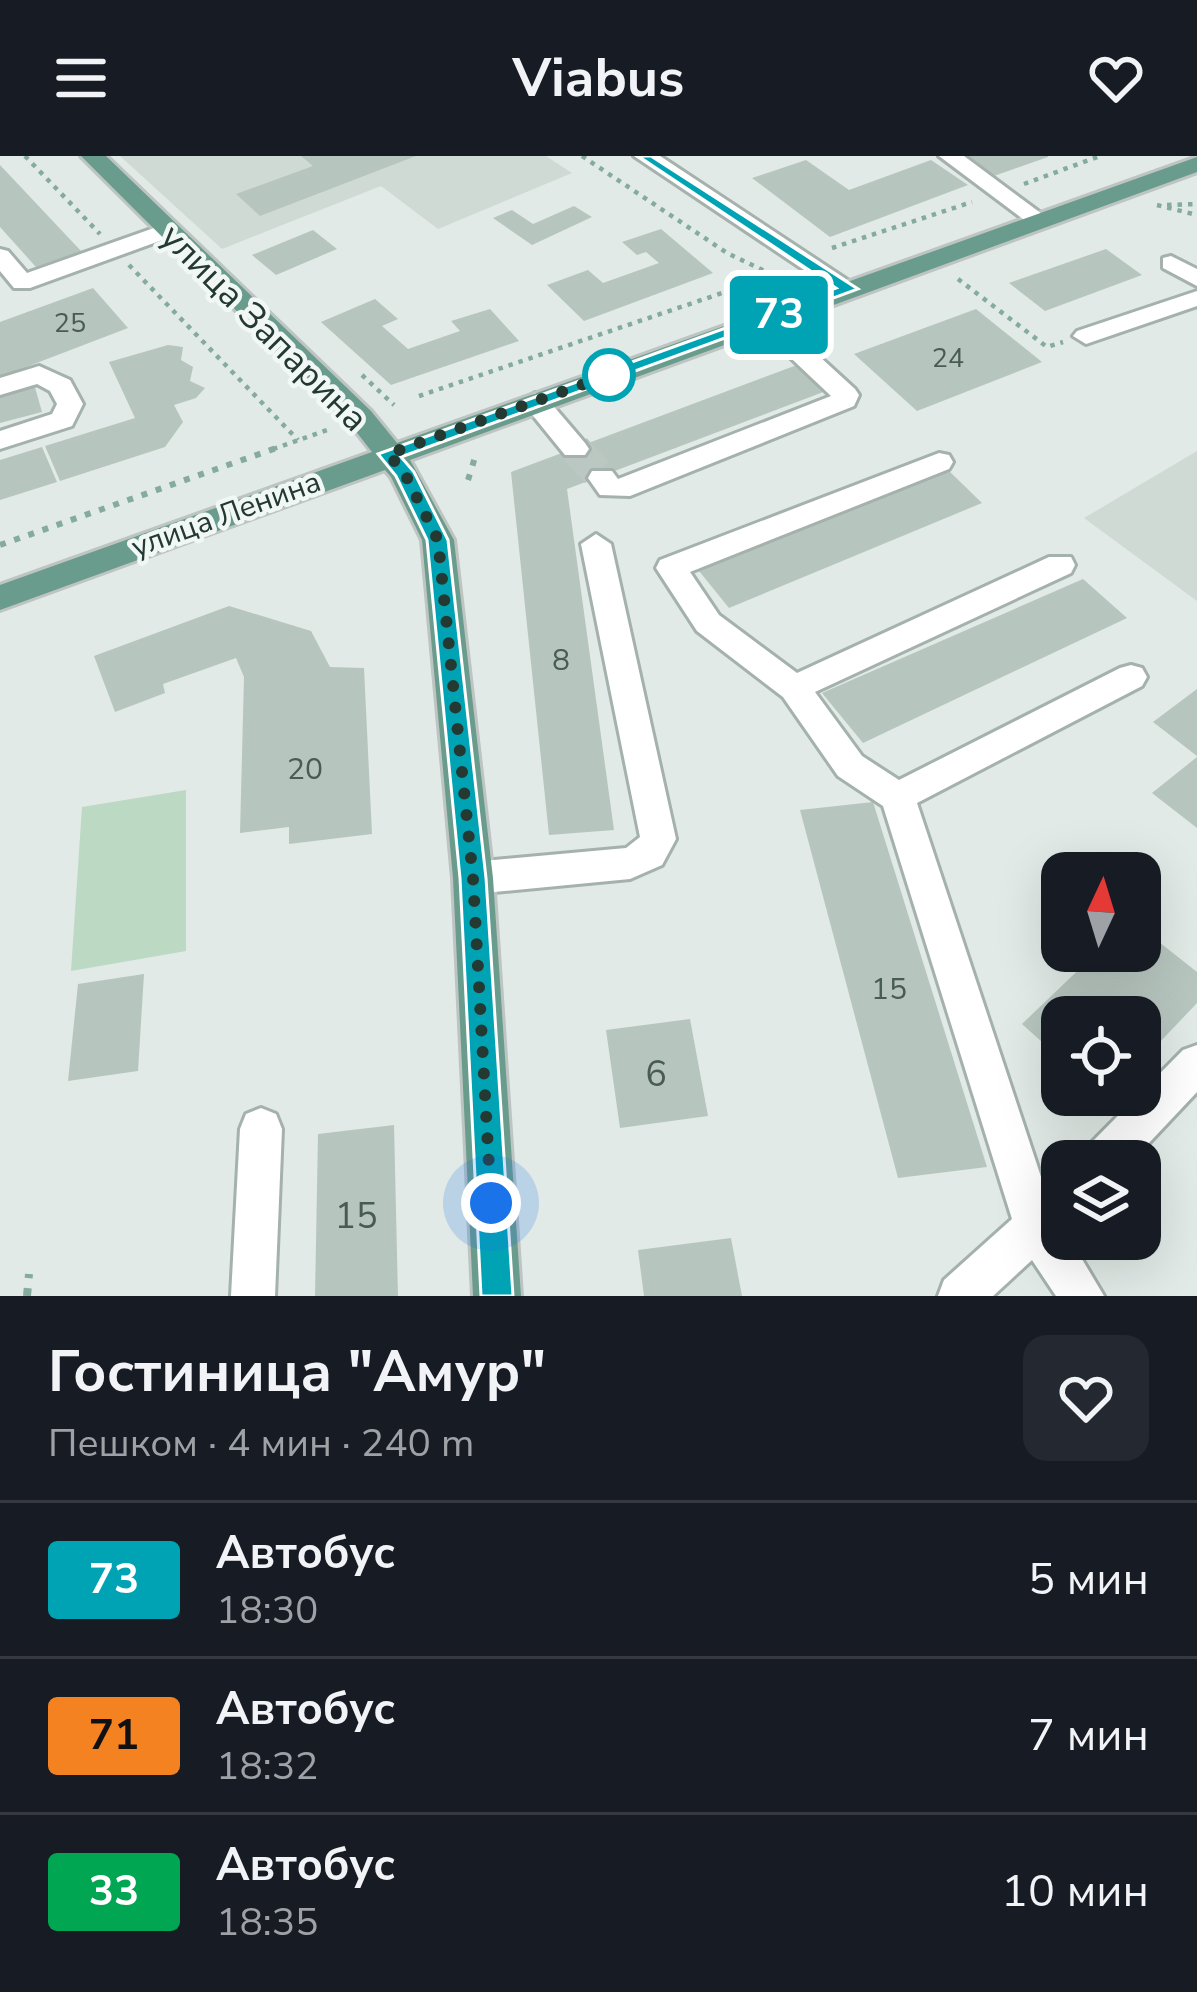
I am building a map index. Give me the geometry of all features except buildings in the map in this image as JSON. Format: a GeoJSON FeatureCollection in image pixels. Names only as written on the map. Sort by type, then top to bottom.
{"type":"FeatureCollection","features":[{"type":"Feature","properties":{"kind":"main road","name":"улица Запарина"},"geometry":{"type":"LineString","coordinates":[[93,156],[361,418],[404,472],[438,540],[473,878],[497,1296]]}},
{"type":"Feature","properties":{"kind":"main road","name":"улица Ленина"},"geometry":{"type":"LineString","coordinates":[[0,598],[1197,164]]}},
{"type":"Feature","properties":{"kind":"street"},"geometry":{"type":"LineString","coordinates":[[645,156],[849,289]]}},
{"type":"Feature","properties":{"kind":"street"},"geometry":{"type":"LineString","coordinates":[[950,156],[1040,220]]}},
{"type":"Feature","properties":{"kind":"street"},"geometry":{"type":"LineString","coordinates":[[0,256],[11,288],[168,230]]}},
{"type":"Feature","properties":{"kind":"street"},"geometry":{"type":"LineString","coordinates":[[1171,263],[1197,279]]}},
{"type":"Feature","properties":{"kind":"street"},"geometry":{"type":"LineString","coordinates":[[1086,336],[1197,298]]}},
{"type":"Feature","properties":{"kind":"street"},"geometry":{"type":"LineString","coordinates":[[602,478],[610,488],[620,489],[845,400],[846,394],[765,320]]}},
{"type":"Feature","properties":{"kind":"street"},"geometry":{"type":"LineString","coordinates":[[0,388],[39,374],[61,386],[70,404],[63,420],[0,440]]}},
{"type":"Feature","properties":{"kind":"street"},"geometry":{"type":"LineString","coordinates":[[535,401],[575,448]]}},
{"type":"Feature","properties":{"kind":"street"},"geometry":{"type":"LineString","coordinates":[[939,462],[672,566],[708,623],[794,688],[850,766],[898,797],[1041,1194]]}},
{"type":"Feature","properties":{"kind":"street"},"geometry":{"type":"LineString","coordinates":[[473,878],[629,863],[649,854],[658,839],[596,544]]}},
{"type":"Feature","properties":{"kind":"street"},"geometry":{"type":"LineString","coordinates":[[794,688],[1060,565]]}},
{"type":"Feature","properties":{"kind":"street"},"geometry":{"type":"LineString","coordinates":[[898,797],[1131,677]]}},
{"type":"Feature","properties":{"kind":"street"},"geometry":{"type":"LineString","coordinates":[[1123,1140],[1197,1064]]}},
{"type":"Feature","properties":{"kind":"street"},"geometry":{"type":"LineString","coordinates":[[253,1296],[261,1129]]}},
{"type":"Feature","properties":{"kind":"street"},"geometry":{"type":"LineString","coordinates":[[960,1296],[1041,1223]]}},
{"type":"Feature","properties":{"kind":"street"},"geometry":{"type":"LineString","coordinates":[[1067,1260],[1082,1296]]}},
{"type":"Feature","properties":{"kind":"path"},"geometry":{"type":"LineString","coordinates":[[26,156],[298,440]]}},
{"type":"Feature","properties":{"kind":"path"},"geometry":{"type":"LineString","coordinates":[[419,396],[775,275],[727,253],[582,156]]}},
{"type":"Feature","properties":{"kind":"path"},"geometry":{"type":"LineString","coordinates":[[836,250],[1100,156]]}},
{"type":"Feature","properties":{"kind":"path"},"geometry":{"type":"LineString","coordinates":[[1197,204],[1157,206],[1197,215]]}},
{"type":"Feature","properties":{"kind":"path"},"geometry":{"type":"LineString","coordinates":[[958,279],[1047,346],[1086,336]]}},
{"type":"Feature","properties":{"kind":"path"},"geometry":{"type":"LineString","coordinates":[[0,545],[342,424]]}},
{"type":"Feature","properties":{"kind":"path"},"geometry":{"type":"LineString","coordinates":[[468,480],[477,450]]}},
{"type":"Feature","properties":{"kind":"path"},"geometry":{"type":"LineString","coordinates":[[27,1296],[29,1274]]}},
{"type":"Feature","properties":{"kind":"shaded area"},"geometry":{"type":"Polygon","coordinates":[[[120,156],[546,156],[572,173],[438,229],[381,186],[222,249],[120,156]]]}},
{"type":"Feature","properties":{"kind":"shaded area"},"geometry":{"type":"Polygon","coordinates":[[[1197,451],[1197,601],[1084,518],[1197,451]]]}},
{"type":"Feature","properties":{"kind":"green space"},"geometry":{"type":"Polygon","coordinates":[[[186,790],[186,951],[71,971],[82,807],[186,790]]]}},
{"type":"Feature","properties":{"kind":"tunnel"},"geometry":{"type":"LineString","coordinates":[[575,449],[602,478]]}},
{"type":"Feature","properties":{"kind":"bus line","name":"73"},"geometry":{"type":"LineString","coordinates":[[497,1296],[473,878],[438,540],[418,496],[388,454],[849,289],[645,156]]}},
{"type":"Feature","properties":{"kind":"route"},"geometry":{"type":"LineString","coordinates":[[491,1203],[473,878],[438,540],[418,496],[388,454],[609,375]]}}]}
